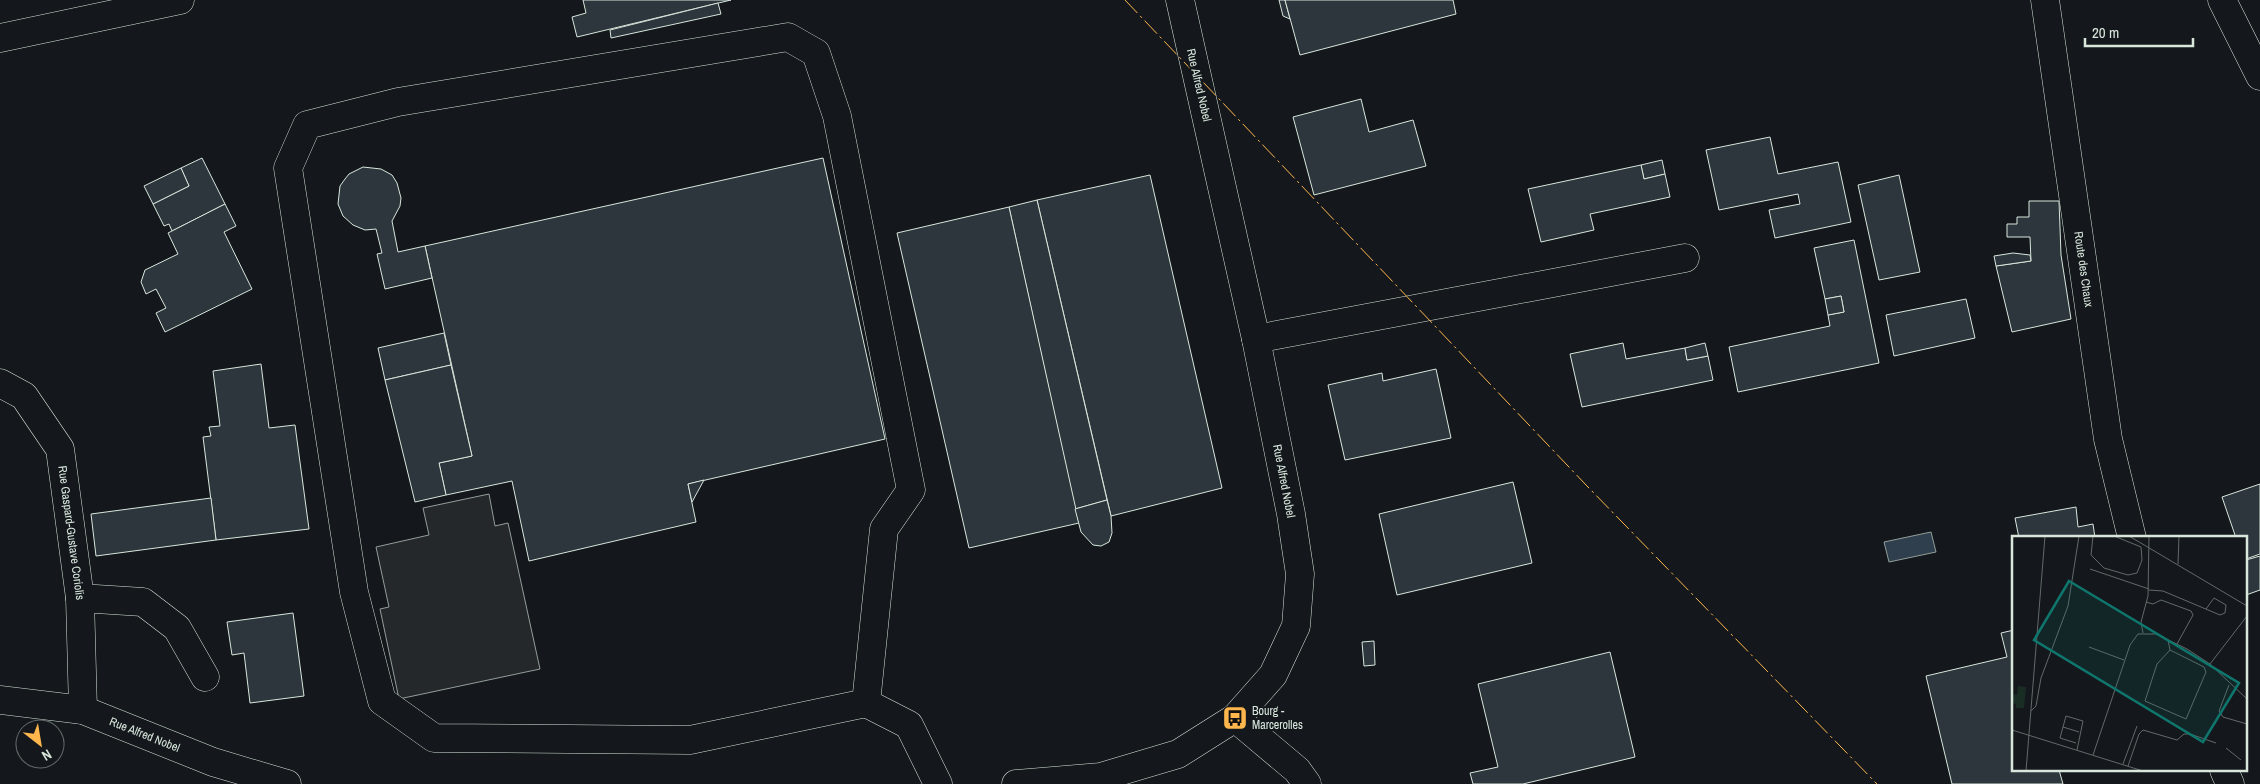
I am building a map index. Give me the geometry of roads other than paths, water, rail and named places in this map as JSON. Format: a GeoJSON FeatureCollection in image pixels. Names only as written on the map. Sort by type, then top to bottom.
{"type":"FeatureCollection","features":[{"type":"Feature","properties":{"kind":"street"},"geometry":{"type":"LineString","coordinates":[[0,38],[180,0]]}},
{"type":"Feature","properties":{"kind":"street","name":"Rue Alfred Nobel"},"geometry":{"type":"LineString","coordinates":[[1016,784],[1101,777],[1178,754],[1235,718],[1273,675],[1296,626],[1300,574],[1291,514],[1256,339],[1180,0]]}},
{"type":"Feature","properties":{"kind":"street","name":"Route des Chaux"},"geometry":{"type":"LineString","coordinates":[[2045,0],[2108,438],[2132,536]]}},
{"type":"Feature","properties":{"kind":"street"},"geometry":{"type":"LineString","coordinates":[[2222,0],[2260,76]]}},
{"type":"Feature","properties":{"kind":"street"},"geometry":{"type":"LineString","coordinates":[[866,704],[884,529],[911,490],[837,116],[816,53],[788,37],[398,102],[308,125],[288,168],[354,592],[382,701],[434,738],[690,740],[866,704],[909,725],[938,784]]}},
{"type":"Feature","properties":{"kind":"street"},"geometry":{"type":"LineString","coordinates":[[1256,339],[1684,258]]}},
{"type":"Feature","properties":{"kind":"street","name":"Rue Gaspard-Gustave Coriolis"},"geometry":{"type":"LineString","coordinates":[[0,383],[24,396],[60,449],[80,598],[83,710]]}},
{"type":"Feature","properties":{"kind":"street"},"geometry":{"type":"LineString","coordinates":[[80,598],[143,602],[177,628],[205,677]]}},
{"type":"Feature","properties":{"kind":"street","name":"Rue Alfred Nobel"},"geometry":{"type":"LineString","coordinates":[[0,700],[83,710],[213,762],[287,784]]}},
{"type":"Feature","properties":{"kind":"street"},"geometry":{"type":"LineString","coordinates":[[1235,718],[1297,770],[1307,784]]}},
{"type":"Feature","properties":{"kind":"street"},"geometry":{"type":"LineString","coordinates":[[2225,772],[2230,784]]}},
{"type":"Feature","properties":{"kind":"water"},"geometry":{"type":"Polygon","coordinates":[[[1931,532],[1936,552],[1889,562],[1884,542],[1931,532]]]}},
{"type":"Feature","properties":{"kind":"place","name":"Bourg - Marcerolles"},"geometry":{"type":"Point","coordinates":[1235,718]}}]}
